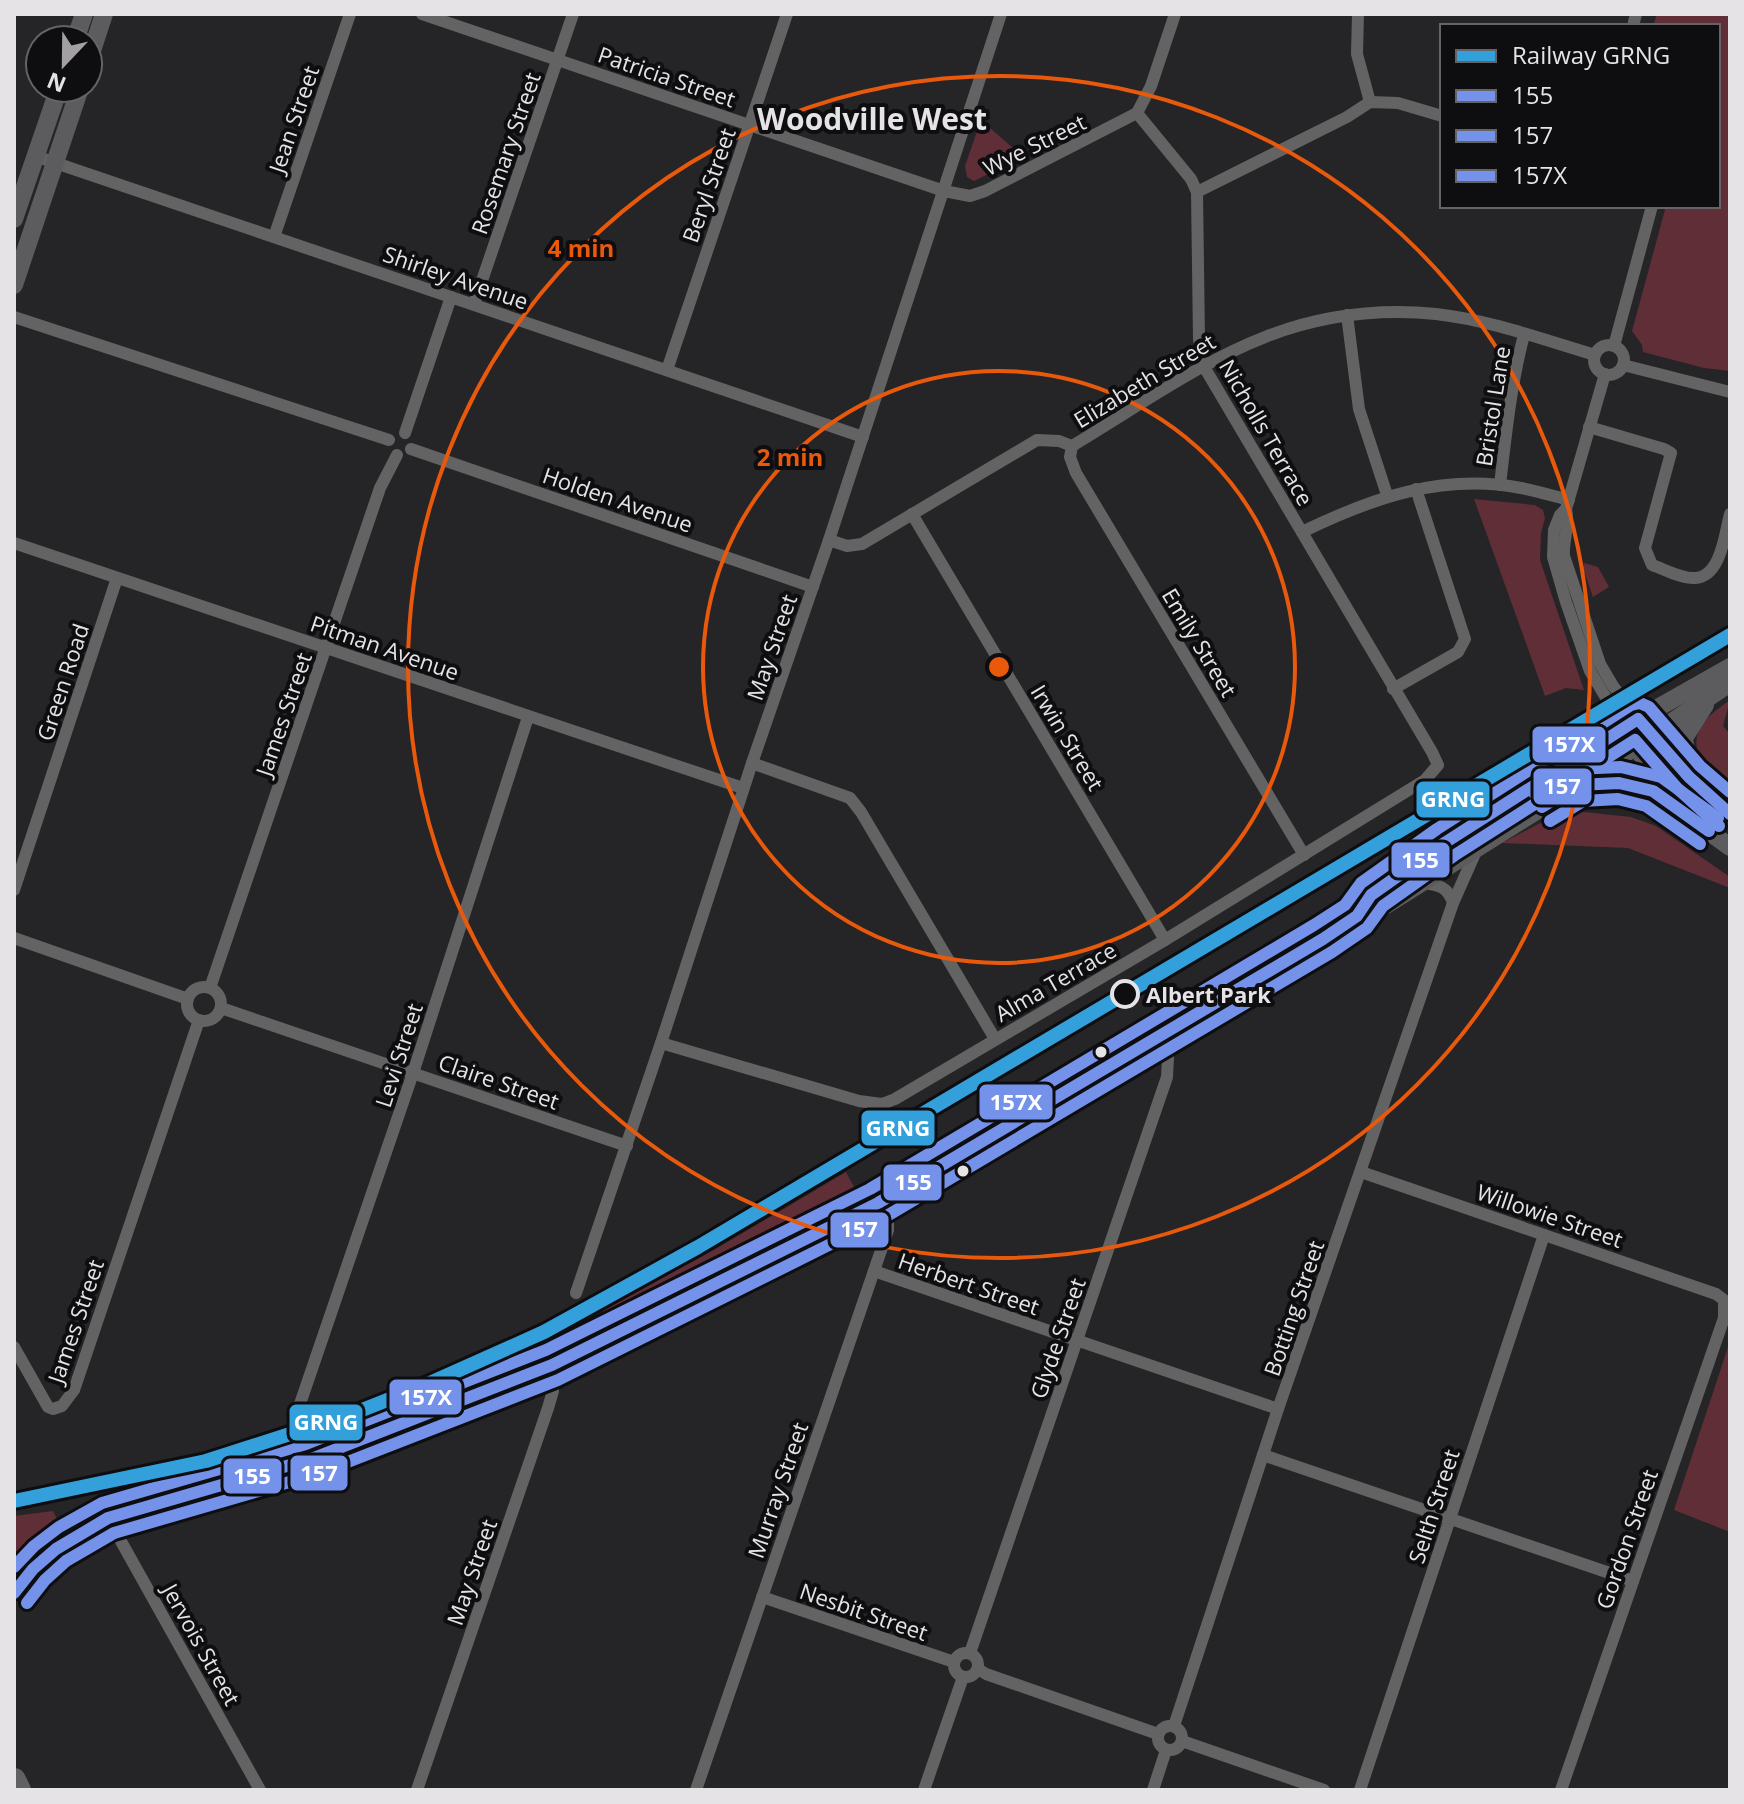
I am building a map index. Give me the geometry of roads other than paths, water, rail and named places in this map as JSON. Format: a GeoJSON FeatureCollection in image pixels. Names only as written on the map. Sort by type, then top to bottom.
{"type":"FeatureCollection","features":[{"type":"Feature","properties":{"kind":"highway"},"geometry":{"type":"LineString","coordinates":[[14,1780],[19,1790]]}},
{"type":"Feature","properties":{"kind":"main road"},"geometry":{"type":"LineString","coordinates":[[14,219],[53,104]]}},
{"type":"Feature","properties":{"kind":"main road"},"geometry":{"type":"LineString","coordinates":[[14,285],[75,104]]}},
{"type":"Feature","properties":{"kind":"main road"},"geometry":{"type":"LineString","coordinates":[[1357,916],[1371,895],[1446,842],[1631,724],[1730,667]]}},
{"type":"Feature","properties":{"kind":"main road"},"geometry":{"type":"LineString","coordinates":[[14,1593],[46,1555],[83,1529],[108,1518],[311,1459],[552,1365],[878,1203],[1287,961],[1357,916],[1381,908],[1578,785],[1730,683]]}},
{"type":"Feature","properties":{"kind":"main road"},"geometry":{"type":"LineString","coordinates":[[1689,777],[1684,738],[1701,714],[1707,699]]}},
{"type":"Feature","properties":{"kind":"main road"},"geometry":{"type":"LineString","coordinates":[[1643,740],[1730,814]]}},
{"type":"Feature","properties":{"kind":"main road"},"geometry":{"type":"LineString","coordinates":[[1643,740],[1662,782],[1693,806],[1698,823]]}},
{"type":"Feature","properties":{"kind":"main road"},"geometry":{"type":"LineString","coordinates":[[1578,785],[1619,783],[1653,791],[1730,847]]}},
{"type":"Feature","properties":{"kind":"street","name":"Jean Street"},"geometry":{"type":"LineString","coordinates":[[274,237],[350,14]]}},
{"type":"Feature","properties":{"kind":"street","name":"Patricia Street"},"geometry":{"type":"LineString","coordinates":[[422,14],[944,191]]}},
{"type":"Feature","properties":{"kind":"street","name":"Rosemary Street"},"geometry":{"type":"LineString","coordinates":[[474,304],[573,14]]}},
{"type":"Feature","properties":{"kind":"street","name":"Beryl Street"},"geometry":{"type":"LineString","coordinates":[[667,370],[787,14]]}},
{"type":"Feature","properties":{"kind":"street","name":"May Street"},"geometry":{"type":"LineString","coordinates":[[576,1293],[743,788],[829,540],[1001,14]]}},
{"type":"Feature","properties":{"kind":"street"},"geometry":{"type":"LineString","coordinates":[[1175,14],[1151,86],[1137,113],[1191,179],[1197,192],[1347,117],[1370,102],[1398,103],[1440,115]]}},
{"type":"Feature","properties":{"kind":"street"},"geometry":{"type":"LineString","coordinates":[[1358,14],[1357,54],[1370,102]]}},
{"type":"Feature","properties":{"kind":"street","name":"Wye Street"},"geometry":{"type":"LineString","coordinates":[[944,191],[970,196],[985,191],[1137,113]]}},
{"type":"Feature","properties":{"kind":"street","name":"Shirley Avenue"},"geometry":{"type":"LineString","coordinates":[[35,156],[863,437]]}},
{"type":"Feature","properties":{"kind":"street","name":"Nicholls Terrace"},"geometry":{"type":"LineString","coordinates":[[1197,192],[1199,339],[1203,365],[1438,765]]}},
{"type":"Feature","properties":{"kind":"street"},"geometry":{"type":"LineString","coordinates":[[1614,346],[1651,208]]}},
{"type":"Feature","properties":{"kind":"street"},"geometry":{"type":"LineString","coordinates":[[405,433],[451,297]]}},
{"type":"Feature","properties":{"kind":"street","name":"Elizabeth Street"},"geometry":{"type":"LineString","coordinates":[[829,540],[847,546],[862,544],[1037,440],[1059,441],[1072,446],[1203,365],[1261,337],[1319,320],[1368,312],[1437,314],[1595,355]]}},
{"type":"Feature","properties":{"kind":"street"},"geometry":{"type":"LineString","coordinates":[[1347,315],[1359,409],[1387,495]]}},
{"type":"Feature","properties":{"kind":"street"},"geometry":{"type":"LineString","coordinates":[[14,317],[389,440]]}},
{"type":"Feature","properties":{"kind":"street","name":"Bristol Lane"},"geometry":{"type":"LineString","coordinates":[[1500,485],[1514,375],[1524,335]]}},
{"type":"Feature","properties":{"kind":"street"},"geometry":{"type":"LineString","coordinates":[[1614,346],[1622,353],[1623,365],[1617,373],[1605,374],[1597,368],[1595,355],[1601,348],[1614,346]]}},
{"type":"Feature","properties":{"kind":"street"},"geometry":{"type":"LineString","coordinates":[[1623,365],[1730,392]]}},
{"type":"Feature","properties":{"kind":"street"},"geometry":{"type":"LineString","coordinates":[[1605,374],[1567,504],[1554,530],[1553,557],[1586,661],[1643,740]]}},
{"type":"Feature","properties":{"kind":"street"},"geometry":{"type":"LineString","coordinates":[[1589,427],[1671,453],[1645,548],[1652,565],[1694,578],[1708,574],[1717,562],[1730,514]]}},
{"type":"Feature","properties":{"kind":"street"},"geometry":{"type":"LineString","coordinates":[[396,433],[405,433],[411,440],[411,449],[405,455],[397,455],[390,449],[389,440],[396,433]]}},
{"type":"Feature","properties":{"kind":"street","name":"Emily Street"},"geometry":{"type":"LineString","coordinates":[[1072,446],[1070,457],[1074,470],[1304,855]]}},
{"type":"Feature","properties":{"kind":"street","name":"Holden Avenue"},"geometry":{"type":"LineString","coordinates":[[411,449],[813,587]]}},
{"type":"Feature","properties":{"kind":"street","name":"James Street"},"geometry":{"type":"LineString","coordinates":[[210,988],[380,488],[397,455]]}},
{"type":"Feature","properties":{"kind":"street"},"geometry":{"type":"LineString","coordinates":[[1302,532],[1387,495],[1416,489],[1468,484],[1500,485],[1567,504]]}},
{"type":"Feature","properties":{"kind":"street"},"geometry":{"type":"LineString","coordinates":[[1393,689],[1458,652],[1465,639],[1416,489]]}},
{"type":"Feature","properties":{"kind":"street","name":"Irwin Street"},"geometry":{"type":"LineString","coordinates":[[912,514],[1165,940]]}},
{"type":"Feature","properties":{"kind":"street","name":"Pitman Avenue"},"geometry":{"type":"LineString","coordinates":[[14,543],[743,788]]}},
{"type":"Feature","properties":{"kind":"street","name":"Green Road"},"geometry":{"type":"LineString","coordinates":[[14,890],[117,578]]}},
{"type":"Feature","properties":{"kind":"street","name":"Levi Street"},"geometry":{"type":"LineString","coordinates":[[300,1404],[413,1073],[528,717]]}},
{"type":"Feature","properties":{"kind":"street"},"geometry":{"type":"LineString","coordinates":[[1631,724],[1643,740]]}},
{"type":"Feature","properties":{"kind":"street"},"geometry":{"type":"LineString","coordinates":[[752,763],[850,798],[995,1039]]}},
{"type":"Feature","properties":{"kind":"street","name":"Alma Terrace"},"geometry":{"type":"LineString","coordinates":[[661,1043],[859,1101],[882,1104],[1165,940],[1425,780],[1438,765]]}},
{"type":"Feature","properties":{"kind":"street","name":"Botting Street"},"geometry":{"type":"LineString","coordinates":[[1174,1726],[1278,1409],[1453,903],[1478,846]]}},
{"type":"Feature","properties":{"kind":"street"},"geometry":{"type":"LineString","coordinates":[[1420,882],[1443,887],[1451,894],[1453,903]]}},
{"type":"Feature","properties":{"kind":"street"},"geometry":{"type":"LineString","coordinates":[[14,938],[188,999]]}},
{"type":"Feature","properties":{"kind":"street"},"geometry":{"type":"LineString","coordinates":[[210,988],[218,994],[221,1008],[210,1019],[199,1020],[188,1009],[188,999],[194,990],[210,988]]}},
{"type":"Feature","properties":{"kind":"street","name":"Claire Street"},"geometry":{"type":"LineString","coordinates":[[221,1008],[627,1146]]}},
{"type":"Feature","properties":{"kind":"street","name":"James Street"},"geometry":{"type":"LineString","coordinates":[[14,1347],[48,1407],[62,1406],[74,1390],[199,1020]]}},
{"type":"Feature","properties":{"kind":"street","name":"Glyde Street"},"geometry":{"type":"LineString","coordinates":[[970,1653],[1167,1077],[1168,1058],[1155,1037]]}},
{"type":"Feature","properties":{"kind":"street","name":"Willowie Street"},"geometry":{"type":"LineString","coordinates":[[1361,1172],[1716,1294],[1724,1300]]}},
{"type":"Feature","properties":{"kind":"street","name":"Murray Street"},"geometry":{"type":"LineString","coordinates":[[696,1790],[888,1230],[888,1223],[878,1203]]}},
{"type":"Feature","properties":{"kind":"street","name":"Selth Street"},"geometry":{"type":"LineString","coordinates":[[1360,1790],[1544,1235]]}},
{"type":"Feature","properties":{"kind":"street","name":"Herbert Street"},"geometry":{"type":"LineString","coordinates":[[874,1271],[1278,1409]]}},
{"type":"Feature","properties":{"kind":"street","name":"Gordon Street"},"geometry":{"type":"LineString","coordinates":[[1561,1790],[1724,1318],[1724,1300]]}},
{"type":"Feature","properties":{"kind":"street","name":"May Street"},"geometry":{"type":"LineString","coordinates":[[417,1790],[548,1408],[553,1391],[552,1365]]}},
{"type":"Feature","properties":{"kind":"street"},"geometry":{"type":"LineString","coordinates":[[1263,1455],[1633,1581]]}},
{"type":"Feature","properties":{"kind":"street","name":"Jervois Street"},"geometry":{"type":"LineString","coordinates":[[108,1518],[260,1790]]}},
{"type":"Feature","properties":{"kind":"street","name":"Nesbit Street"},"geometry":{"type":"LineString","coordinates":[[762,1597],[954,1662]]}},
{"type":"Feature","properties":{"kind":"street"},"geometry":{"type":"LineString","coordinates":[[970,1653],[978,1661],[978,1669],[971,1677],[963,1677],[956,1673],[954,1662],[959,1655],[970,1653]]}},
{"type":"Feature","properties":{"kind":"street"},"geometry":{"type":"LineString","coordinates":[[978,1669],[1158,1734]]}},
{"type":"Feature","properties":{"kind":"street"},"geometry":{"type":"LineString","coordinates":[[924,1790],[963,1677]]}},
{"type":"Feature","properties":{"kind":"street"},"geometry":{"type":"LineString","coordinates":[[1166,1726],[1174,1726],[1182,1735],[1182,1741],[1173,1750],[1166,1750],[1160,1746],[1158,1734],[1166,1726]]}},
{"type":"Feature","properties":{"kind":"street"},"geometry":{"type":"LineString","coordinates":[[1182,1741],[1324,1790]]}},
{"type":"Feature","properties":{"kind":"street"},"geometry":{"type":"LineString","coordinates":[[1153,1790],[1166,1750]]}},
{"type":"Feature","properties":{"kind":"rail line","name":"GRNG"},"geometry":{"type":"LineString","coordinates":[[14,1501],[206,1461],[352,1414],[544,1332],[698,1247],[1730,635]]}},
{"type":"Feature","properties":{"kind":"place","name":"Albert Park"},"geometry":{"type":"Point","coordinates":[1125,994]}},
{"type":"Feature","properties":{"kind":"district","name":"Woodville West"},"geometry":{"type":"Point","coordinates":[872,118]}}]}
